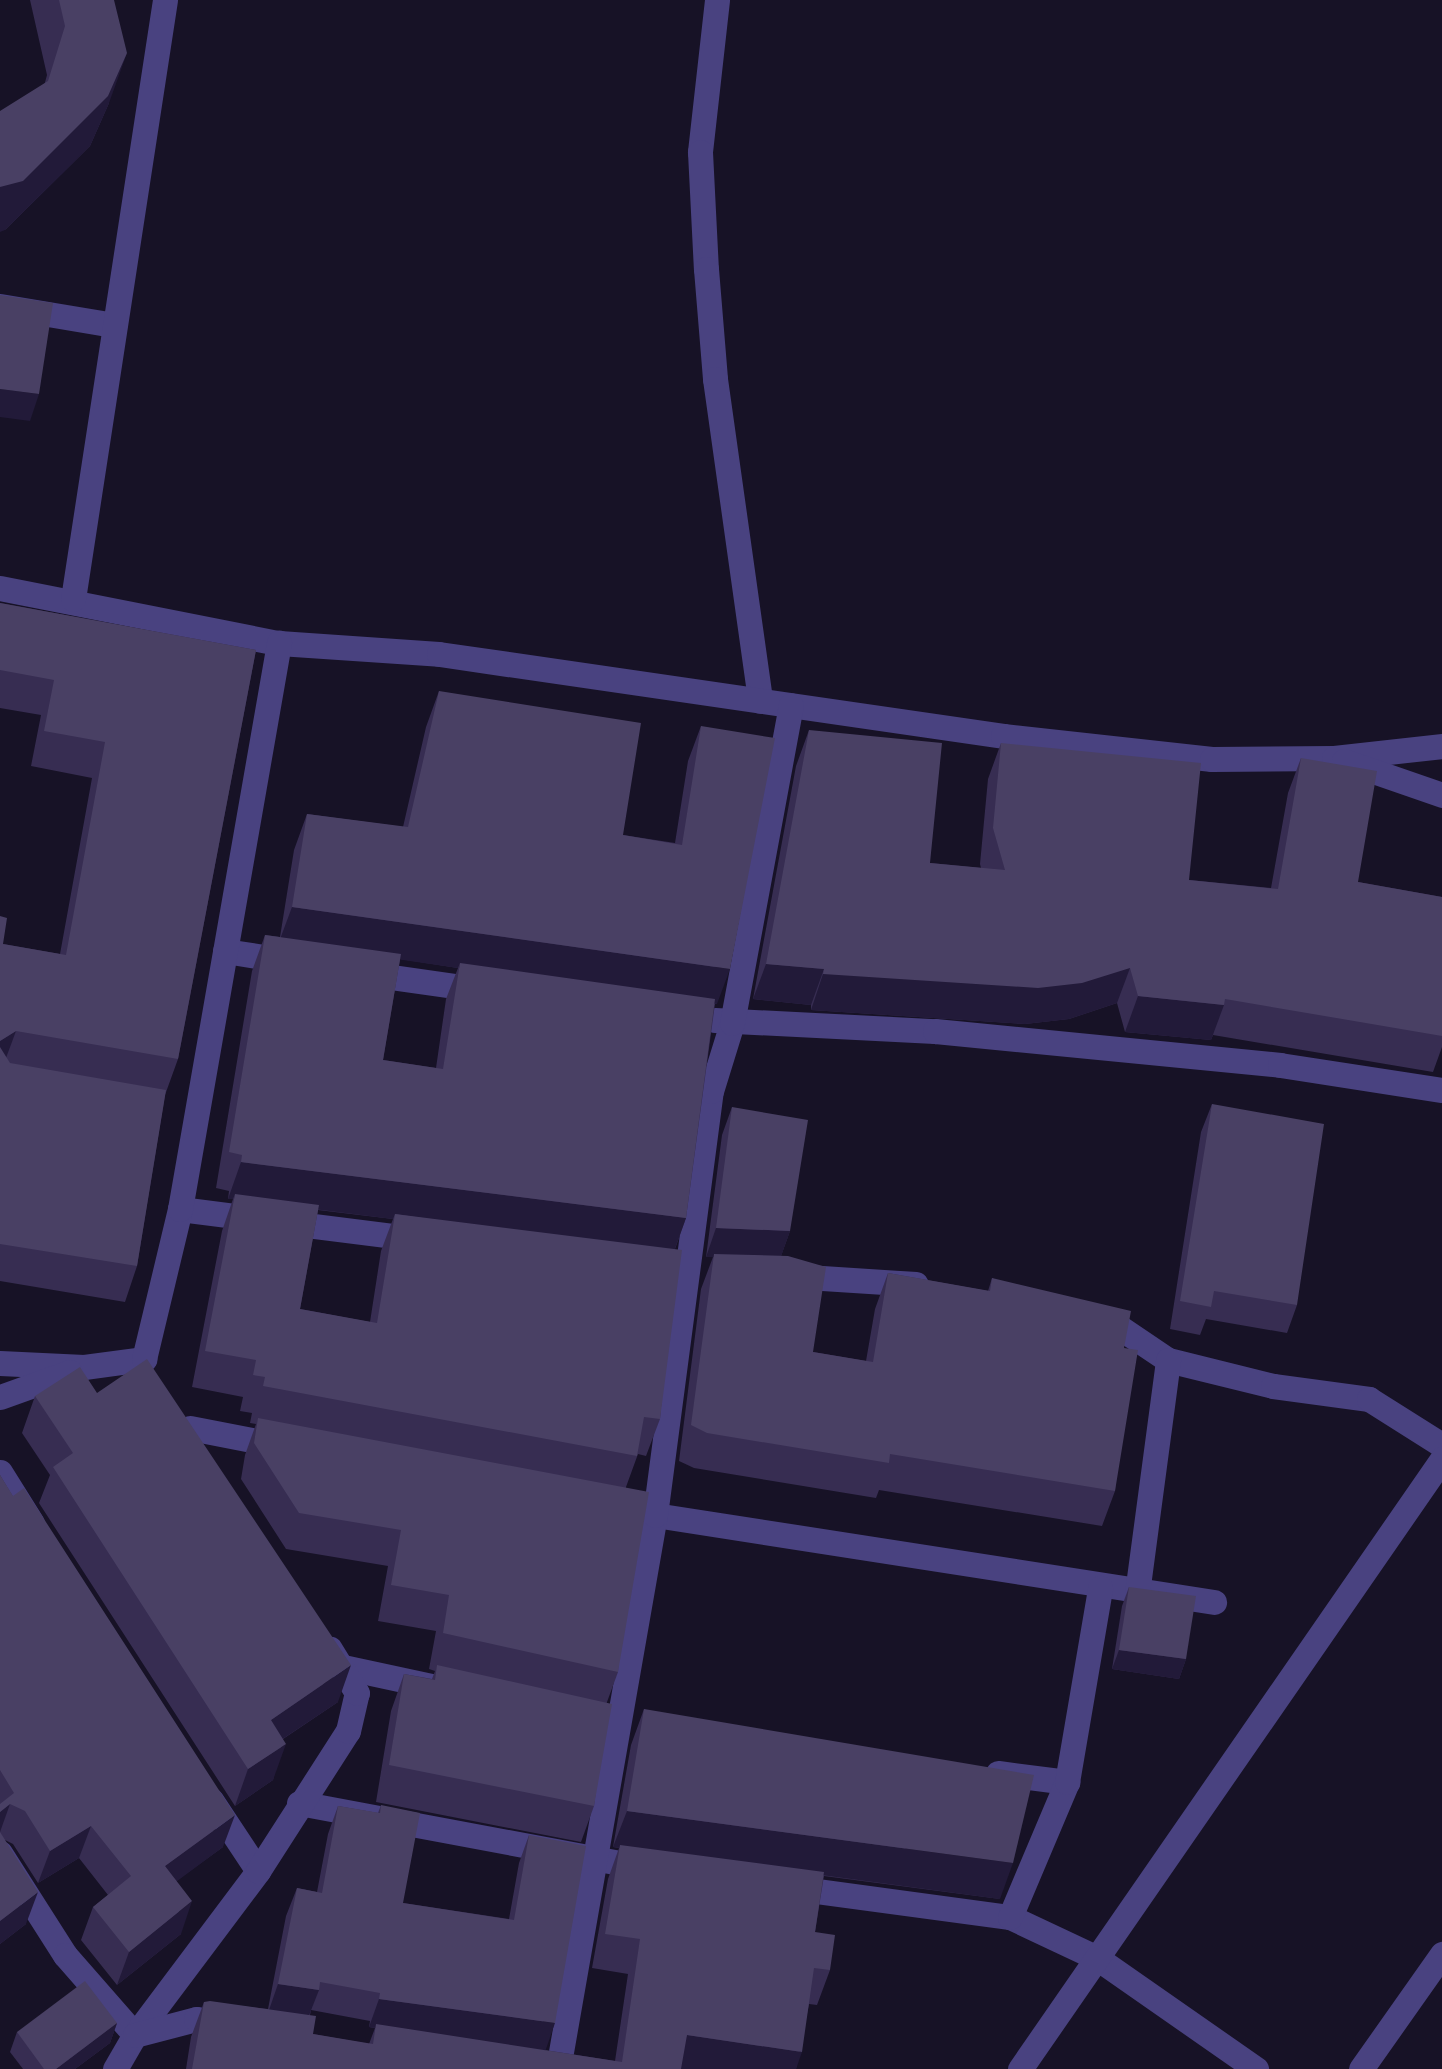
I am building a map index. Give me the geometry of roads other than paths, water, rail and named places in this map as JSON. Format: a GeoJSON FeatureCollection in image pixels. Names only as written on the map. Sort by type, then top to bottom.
{"type":"FeatureCollection","features":[{"type":"Feature","properties":{"kind":"street"},"geometry":{"type":"LineString","coordinates":[[73,600],[164,0]]}},
{"type":"Feature","properties":{"kind":"street"},"geometry":{"type":"LineString","coordinates":[[717,0],[700,152],[706,269],[714,380],[760,701]]}},
{"type":"Feature","properties":{"kind":"street"},"geometry":{"type":"LineString","coordinates":[[0,306],[114,325]]}},
{"type":"Feature","properties":{"kind":"street"},"geometry":{"type":"LineString","coordinates":[[0,588],[279,643],[440,654],[760,701],[1212,760],[1334,758],[1442,746]]}},
{"type":"Feature","properties":{"kind":"street"},"geometry":{"type":"LineString","coordinates":[[204,1455],[144,1358],[180,1209],[183,1115],[225,952],[279,643]]}},
{"type":"Feature","properties":{"kind":"street"},"geometry":{"type":"LineString","coordinates":[[549,2068],[594,1860],[655,1515],[673,1270],[712,1092],[732,1023],[791,705]]}},
{"type":"Feature","properties":{"kind":"street"},"geometry":{"type":"LineString","coordinates":[[1334,758],[1442,773]]}},
{"type":"Feature","properties":{"kind":"street"},"geometry":{"type":"LineString","coordinates":[[1334,758],[1442,795]]}},
{"type":"Feature","properties":{"kind":"street"},"geometry":{"type":"LineString","coordinates":[[225,952],[505,993]]}},
{"type":"Feature","properties":{"kind":"street"},"geometry":{"type":"LineString","coordinates":[[694,1018],[954,1033],[1280,1066],[1442,1090]]}},
{"type":"Feature","properties":{"kind":"street"},"geometry":{"type":"LineString","coordinates":[[180,1209],[451,1243]]}},
{"type":"Feature","properties":{"kind":"street"},"geometry":{"type":"LineString","coordinates":[[673,1270],[722,1273]]}},
{"type":"Feature","properties":{"kind":"street"},"geometry":{"type":"LineString","coordinates":[[762,1275],[938,1288]]}},
{"type":"Feature","properties":{"kind":"street"},"geometry":{"type":"LineString","coordinates":[[1074,1315],[1113,1322],[1168,1360],[1273,1386],[1369,1399],[1442,1445]]}},
{"type":"Feature","properties":{"kind":"street"},"geometry":{"type":"LineString","coordinates":[[0,1364],[84,1367],[144,1358]]}},
{"type":"Feature","properties":{"kind":"street"},"geometry":{"type":"LineString","coordinates":[[1137,1593],[1168,1360]]}},
{"type":"Feature","properties":{"kind":"street"},"geometry":{"type":"LineString","coordinates":[[0,1397],[84,1367]]}},
{"type":"Feature","properties":{"kind":"street"},"geometry":{"type":"LineString","coordinates":[[190,1428],[306,1450]]}},
{"type":"Feature","properties":{"kind":"street"},"geometry":{"type":"LineString","coordinates":[[1020,2069],[1442,1459]]}},
{"type":"Feature","properties":{"kind":"street"},"geometry":{"type":"LineString","coordinates":[[0,1472],[50,1551]]}},
{"type":"Feature","properties":{"kind":"street"},"geometry":{"type":"LineString","coordinates":[[616,1508],[1100,1588],[1214,1602]]}},
{"type":"Feature","properties":{"kind":"street"},"geometry":{"type":"LineString","coordinates":[[1010,1917],[1067,1782],[1100,1588]]}},
{"type":"Feature","properties":{"kind":"street"},"geometry":{"type":"LineString","coordinates":[[115,2069],[134,2035],[258,1871],[299,1803],[322,1779],[348,1731],[357,1693],[312,1622]]}},
{"type":"Feature","properties":{"kind":"street"},"geometry":{"type":"LineString","coordinates":[[343,1666],[470,1695]]}},
{"type":"Feature","properties":{"kind":"street"},"geometry":{"type":"LineString","coordinates":[[969,1770],[1067,1782]]}},
{"type":"Feature","properties":{"kind":"street"},"geometry":{"type":"LineString","coordinates":[[194,1774],[258,1871]]}},
{"type":"Feature","properties":{"kind":"street"},"geometry":{"type":"LineString","coordinates":[[299,1803],[669,1871]]}},
{"type":"Feature","properties":{"kind":"street"},"geometry":{"type":"LineString","coordinates":[[0,1853],[65,1955],[134,2035]]}},
{"type":"Feature","properties":{"kind":"street"},"geometry":{"type":"LineString","coordinates":[[762,1884],[1010,1917],[1097,1958],[1256,2069]]}},
{"type":"Feature","properties":{"kind":"street"},"geometry":{"type":"LineString","coordinates":[[1362,2069],[1442,1954]]}},
{"type":"Feature","properties":{"kind":"street"},"geometry":{"type":"LineString","coordinates":[[134,2035],[196,2019],[254,2027]]}}]}
